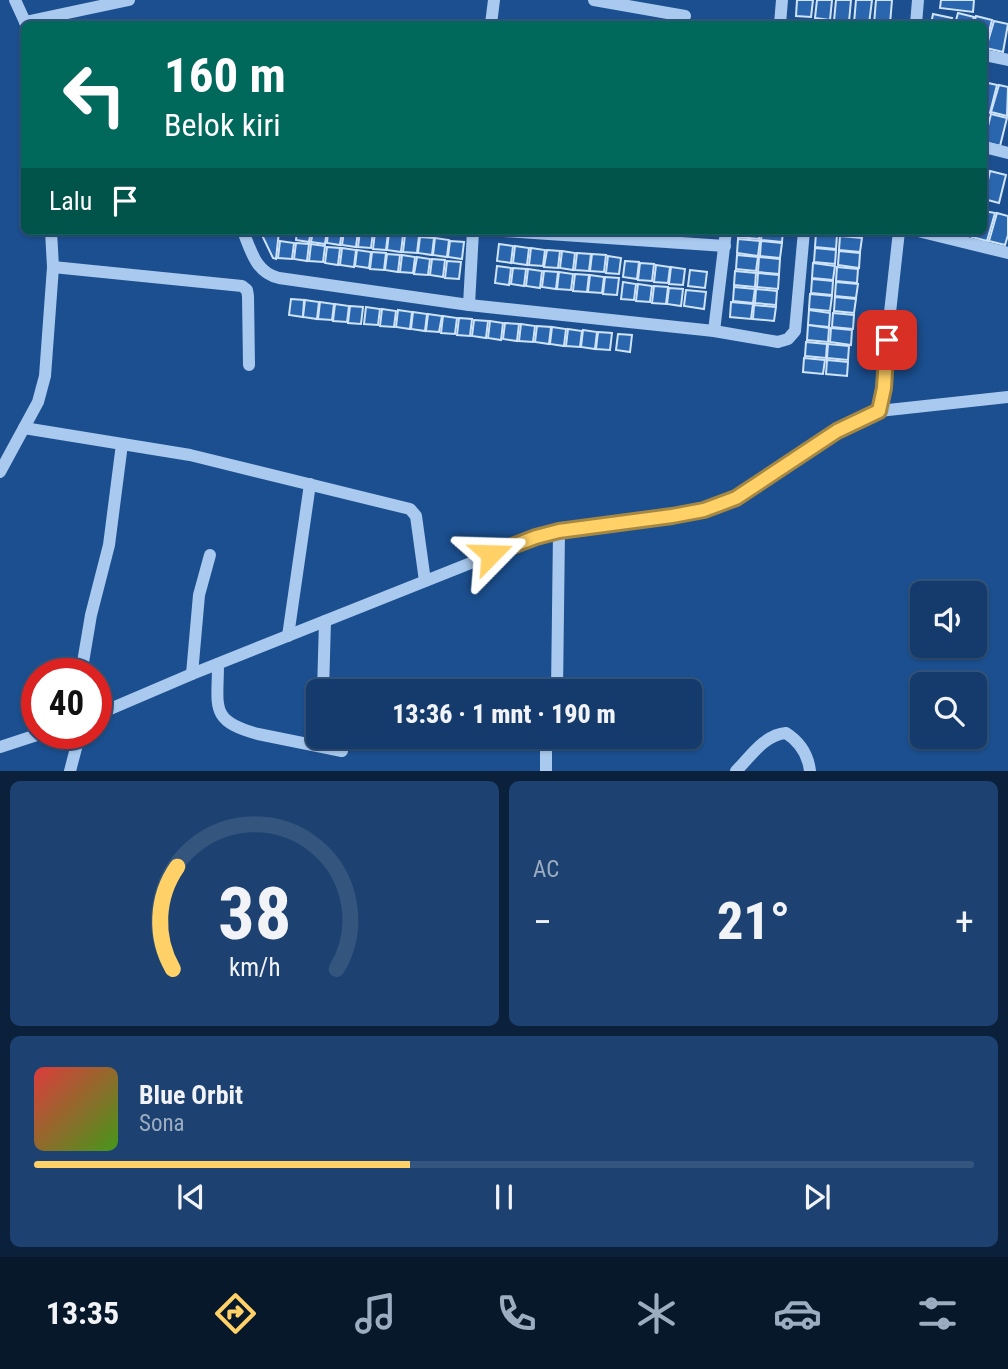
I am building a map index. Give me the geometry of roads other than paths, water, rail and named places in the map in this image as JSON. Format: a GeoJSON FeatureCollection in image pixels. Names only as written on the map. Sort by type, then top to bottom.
{"type":"FeatureCollection","features":[{"type":"Feature","properties":{"kind":"street"},"geometry":{"type":"LineString","coordinates":[[15,0],[25,21]]}},
{"type":"Feature","properties":{"kind":"street"},"geometry":{"type":"LineString","coordinates":[[35,21],[129,0]]}},
{"type":"Feature","properties":{"kind":"street"},"geometry":{"type":"LineString","coordinates":[[491,21],[494,0]]}},
{"type":"Feature","properties":{"kind":"street"},"geometry":{"type":"LineString","coordinates":[[594,0],[685,16]]}},
{"type":"Feature","properties":{"kind":"street"},"geometry":{"type":"LineString","coordinates":[[780,21],[782,0]]}},
{"type":"Feature","properties":{"kind":"street"},"geometry":{"type":"LineString","coordinates":[[916,21],[918,0]]}},
{"type":"Feature","properties":{"kind":"street"},"geometry":{"type":"LineString","coordinates":[[987,56],[1008,60]]}},
{"type":"Feature","properties":{"kind":"street"},"geometry":{"type":"LineString","coordinates":[[987,148],[1008,153]]}},
{"type":"Feature","properties":{"kind":"street"},"geometry":{"type":"LineString","coordinates":[[0,472],[38,402],[46,376],[51,235]]}},
{"type":"Feature","properties":{"kind":"street"},"geometry":{"type":"LineString","coordinates":[[245,235],[257,264],[268,275],[469,304],[714,331],[778,342],[788,339],[795,331],[804,235]]}},
{"type":"Feature","properties":{"kind":"street"},"geometry":{"type":"LineString","coordinates":[[469,304],[473,235]]}},
{"type":"Feature","properties":{"kind":"street"},"geometry":{"type":"LineString","coordinates":[[563,235],[724,246]]}},
{"type":"Feature","properties":{"kind":"street"},"geometry":{"type":"LineString","coordinates":[[714,331],[725,235]]}},
{"type":"Feature","properties":{"kind":"street"},"geometry":{"type":"LineString","coordinates":[[879,411],[884,388],[899,235]]}},
{"type":"Feature","properties":{"kind":"street"},"geometry":{"type":"LineString","coordinates":[[934,235],[1008,253]]}},
{"type":"Feature","properties":{"kind":"street"},"geometry":{"type":"LineString","coordinates":[[52,267],[242,286],[247,290],[248,296],[249,365]]}},
{"type":"Feature","properties":{"kind":"street"},"geometry":{"type":"LineString","coordinates":[[112,708],[536,537],[559,531],[704,510],[736,498],[837,431],[879,411],[1008,397]]}},
{"type":"Feature","properties":{"kind":"street"},"geometry":{"type":"LineString","coordinates":[[24,428],[190,455],[410,509],[416,516],[425,580]]}},
{"type":"Feature","properties":{"kind":"street"},"geometry":{"type":"LineString","coordinates":[[84,658],[91,615],[109,545],[122,444]]}},
{"type":"Feature","properties":{"kind":"street"},"geometry":{"type":"LineString","coordinates":[[288,636],[310,484]]}},
{"type":"Feature","properties":{"kind":"street"},"geometry":{"type":"LineString","coordinates":[[556,679],[559,531]]}},
{"type":"Feature","properties":{"kind":"street"},"geometry":{"type":"LineString","coordinates":[[192,674],[200,595],[210,555]]}},
{"type":"Feature","properties":{"kind":"street"},"geometry":{"type":"LineString","coordinates":[[323,679],[325,621]]}},
{"type":"Feature","properties":{"kind":"street"},"geometry":{"type":"LineString","coordinates":[[218,664],[219,712],[224,720],[246,731],[342,751]]}},
{"type":"Feature","properties":{"kind":"street"},"geometry":{"type":"LineString","coordinates":[[736,771],[767,739],[786,733],[797,740],[809,763],[810,771]]}},
{"type":"Feature","properties":{"kind":"street"},"geometry":{"type":"LineString","coordinates":[[0,747],[21,740]]}},
{"type":"Feature","properties":{"kind":"street"},"geometry":{"type":"LineString","coordinates":[[70,771],[76,749]]}},
{"type":"Feature","properties":{"kind":"street"},"geometry":{"type":"LineString","coordinates":[[546,749],[546,771]]}}]}
